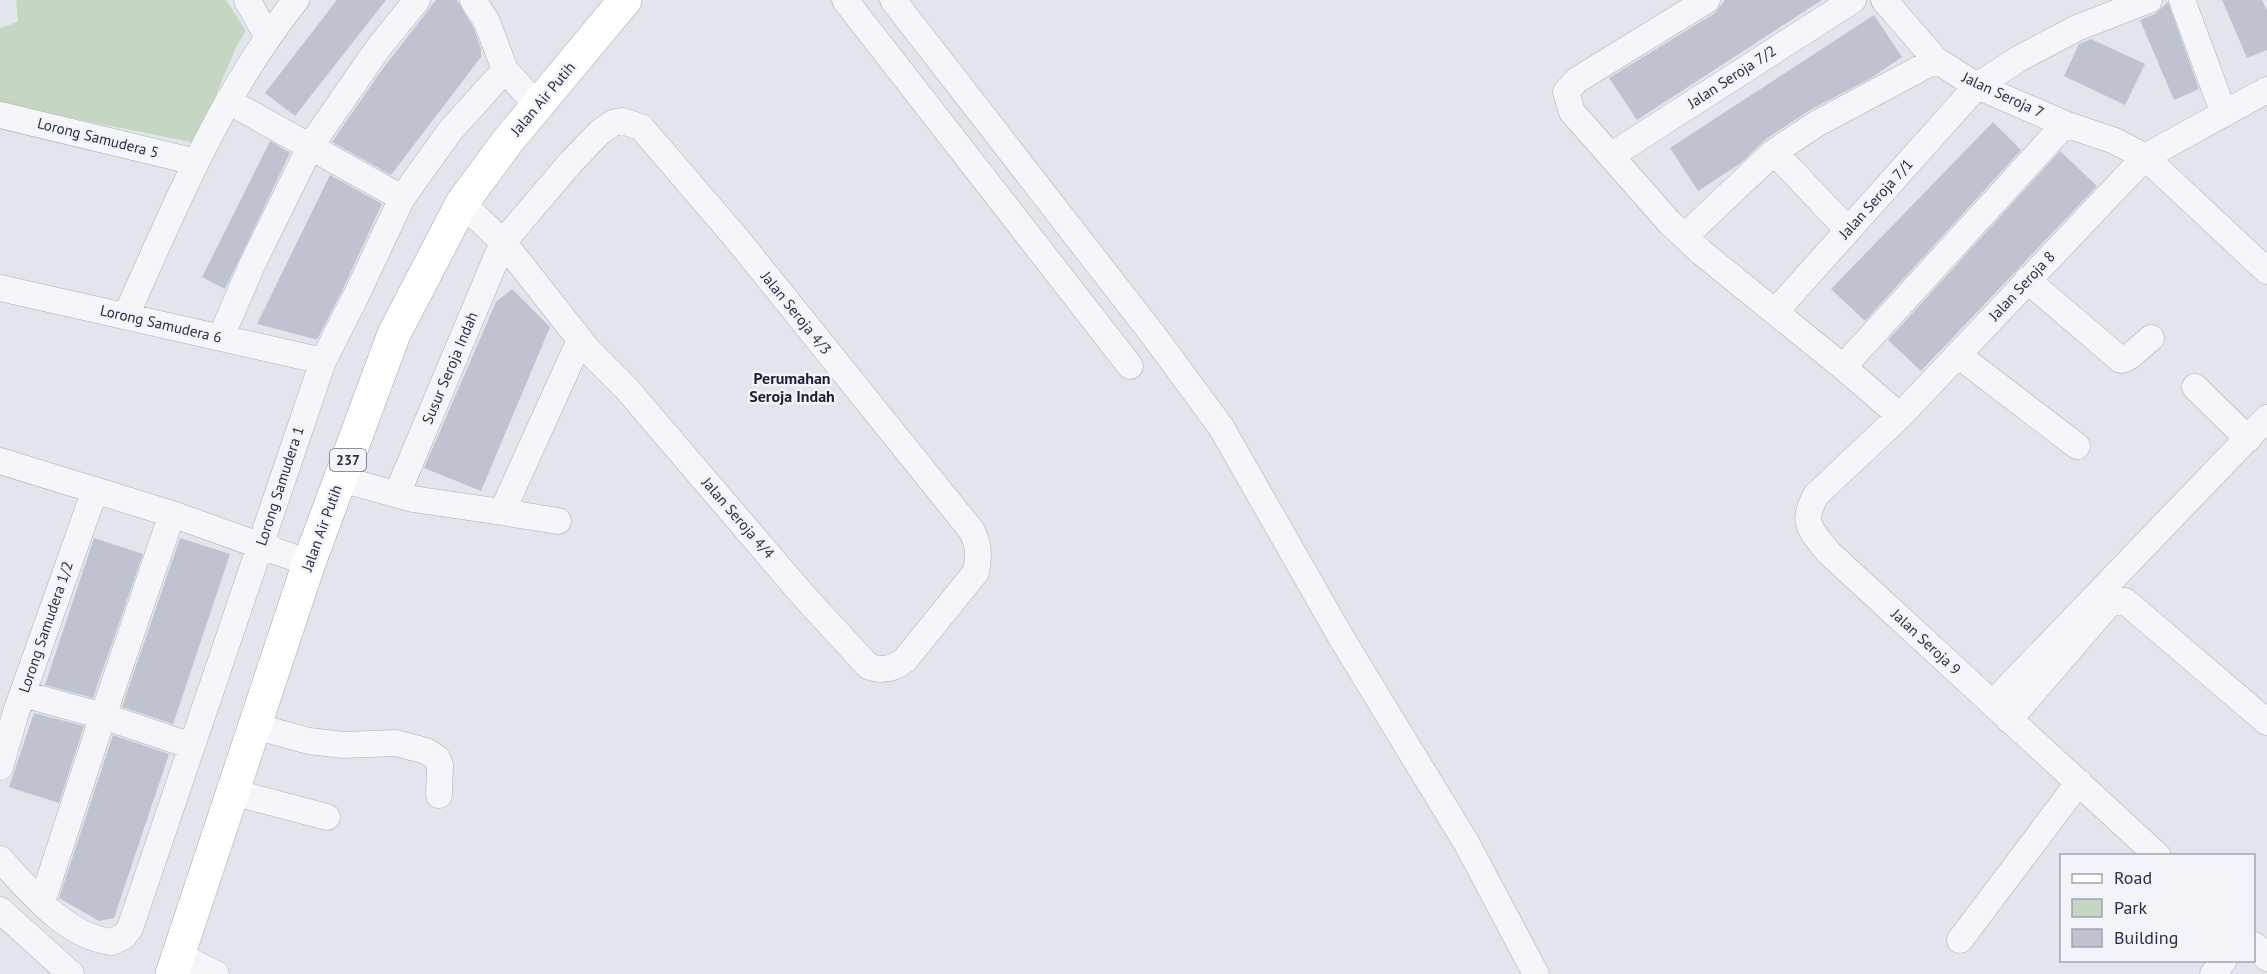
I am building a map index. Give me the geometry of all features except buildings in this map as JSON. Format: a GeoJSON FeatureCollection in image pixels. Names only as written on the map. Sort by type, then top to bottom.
{"type":"FeatureCollection","features":[{"type":"Feature","properties":{"kind":"main road","name":"Jalan Air Putih"},"geometry":{"type":"LineString","coordinates":[[175,965],[309,563],[394,334],[462,203],[537,105],[596,38],[625,0]]}},
{"type":"Feature","properties":{"kind":"street"},"geometry":{"type":"LineString","coordinates":[[247,0],[268,37]]}},
{"type":"Feature","properties":{"kind":"street"},"geometry":{"type":"LineString","coordinates":[[126,316],[195,162],[228,101],[268,37],[296,0]]}},
{"type":"Feature","properties":{"kind":"street"},"geometry":{"type":"LineString","coordinates":[[220,337],[252,265],[311,145],[379,47],[417,0]]}},
{"type":"Feature","properties":{"kind":"street"},"geometry":{"type":"LineString","coordinates":[[473,0],[487,22],[505,70],[537,105]]}},
{"type":"Feature","properties":{"kind":"street"},"geometry":{"type":"LineString","coordinates":[[845,0],[1130,366]]}},
{"type":"Feature","properties":{"kind":"street"},"geometry":{"type":"LineString","coordinates":[[893,0],[1154,336],[1221,427],[1342,639],[1467,844],[1536,974]]}},
{"type":"Feature","properties":{"kind":"street"},"geometry":{"type":"LineString","coordinates":[[1707,0],[1577,80],[1566,93],[1572,112],[1612,155],[1651,204],[1701,252],[1900,416]]}},
{"type":"Feature","properties":{"kind":"street","name":"Jalan Seroja 7/2"},"geometry":{"type":"LineString","coordinates":[[1612,155],[1853,0]]}},
{"type":"Feature","properties":{"kind":"street","name":"Jalan Seroja 7"},"geometry":{"type":"LineString","coordinates":[[1884,0],[1936,60],[1977,86],[2115,141],[2145,157],[2267,271]]}},
{"type":"Feature","properties":{"kind":"street","name":"Jalan Seroja 7/1"},"geometry":{"type":"LineString","coordinates":[[1774,312],[1977,86],[2020,58],[2077,28],[2149,0]]}},
{"type":"Feature","properties":{"kind":"street"},"geometry":{"type":"LineString","coordinates":[[2182,0],[2224,114]]}},
{"type":"Feature","properties":{"kind":"street"},"geometry":{"type":"LineString","coordinates":[[1685,236],[1774,152],[1818,123],[1936,60]]}},
{"type":"Feature","properties":{"kind":"street","name":"Lorong Samudera 1"},"geometry":{"type":"LineString","coordinates":[[42,902],[69,924],[92,937],[112,942],[124,936],[130,928],[261,546],[272,505],[323,361],[402,198],[450,131],[505,70]]}},
{"type":"Feature","properties":{"kind":"street","name":"Jalan Seroja 8"},"geometry":{"type":"LineString","coordinates":[[1900,416],[2145,157],[2267,90]]}},
{"type":"Feature","properties":{"kind":"street"},"geometry":{"type":"LineString","coordinates":[[228,101],[311,145],[402,198]]}},
{"type":"Feature","properties":{"kind":"street","name":"Lorong Samudera 5"},"geometry":{"type":"LineString","coordinates":[[0,115],[195,162]]}},
{"type":"Feature","properties":{"kind":"street","name":"Jalan Seroja 4/3"},"geometry":{"type":"LineString","coordinates":[[503,242],[571,162],[600,132],[613,123],[622,121],[641,126],[682,173],[972,531],[978,544],[979,558]]}},
{"type":"Feature","properties":{"kind":"street"},"geometry":{"type":"LineString","coordinates":[[1843,367],[2065,123]]}},
{"type":"Feature","properties":{"kind":"street"},"geometry":{"type":"LineString","coordinates":[[1774,152],[1848,230]]}},
{"type":"Feature","properties":{"kind":"street","name":"Jalan Seroja 4/4"},"geometry":{"type":"LineString","coordinates":[[462,203],[503,242],[580,340],[626,388],[802,594],[868,666],[885,669],[896,667],[904,660],[976,572],[979,558]]}},
{"type":"Feature","properties":{"kind":"street","name":"Susur Seroja Indah"},"geometry":{"type":"LineString","coordinates":[[398,494],[503,242]]}},
{"type":"Feature","properties":{"kind":"street"},"geometry":{"type":"LineString","coordinates":[[2027,280],[2121,360],[2129,357],[2151,338]]}},
{"type":"Feature","properties":{"kind":"street","name":"Lorong Samudera 6"},"geometry":{"type":"LineString","coordinates":[[0,288],[323,361]]}},
{"type":"Feature","properties":{"kind":"street"},"geometry":{"type":"LineString","coordinates":[[502,512],[580,340]]}},
{"type":"Feature","properties":{"kind":"street"},"geometry":{"type":"LineString","coordinates":[[1958,355],[2077,446]]}},
{"type":"Feature","properties":{"kind":"street"},"geometry":{"type":"LineString","coordinates":[[2195,387],[2248,439]]}},
{"type":"Feature","properties":{"kind":"street","name":"Jalan Seroja 9"},"geometry":{"type":"LineString","coordinates":[[1900,416],[1816,495],[1807,511],[1809,526],[1828,552],[2157,854]]}},
{"type":"Feature","properties":{"kind":"street"},"geometry":{"type":"LineString","coordinates":[[2001,711],[2267,418]]}},
{"type":"Feature","properties":{"kind":"street"},"geometry":{"type":"LineString","coordinates":[[0,461],[172,514],[309,563]]}},
{"type":"Feature","properties":{"kind":"street"},"geometry":{"type":"LineString","coordinates":[[341,479],[412,499],[558,521]]}},
{"type":"Feature","properties":{"kind":"street","name":"Lorong Samudera 1/2"},"geometry":{"type":"LineString","coordinates":[[0,767],[23,694],[95,490]]}},
{"type":"Feature","properties":{"kind":"street"},"geometry":{"type":"LineString","coordinates":[[0,859],[42,902],[172,514]]}},
{"type":"Feature","properties":{"kind":"street"},"geometry":{"type":"LineString","coordinates":[[2001,711],[2108,605],[2126,601],[2267,722]]}},
{"type":"Feature","properties":{"kind":"street"},"geometry":{"type":"LineString","coordinates":[[23,694],[103,716],[192,746]]}},
{"type":"Feature","properties":{"kind":"street"},"geometry":{"type":"LineString","coordinates":[[254,726],[309,741],[343,745],[396,743],[426,751],[437,758],[440,765],[439,795]]}},
{"type":"Feature","properties":{"kind":"street"},"geometry":{"type":"LineString","coordinates":[[1960,940],[2079,782]]}},
{"type":"Feature","properties":{"kind":"street"},"geometry":{"type":"LineString","coordinates":[[232,792],[327,817]]}},
{"type":"Feature","properties":{"kind":"street"},"geometry":{"type":"LineString","coordinates":[[0,910],[71,974]]}},
{"type":"Feature","properties":{"kind":"street"},"geometry":{"type":"LineString","coordinates":[[2255,947],[2267,958]]}},
{"type":"Feature","properties":{"kind":"street"},"geometry":{"type":"LineString","coordinates":[[2213,974],[2222,962]]}},
{"type":"Feature","properties":{"kind":"street"},"geometry":{"type":"LineString","coordinates":[[175,965],[216,974]]}},
{"type":"Feature","properties":{"kind":"green space"},"geometry":{"type":"Polygon","coordinates":[[[16,0],[226,0],[246,31],[236,47],[196,143],[0,104],[0,28],[18,22],[16,0]]]}},
{"type":"Feature","properties":{"kind":"district","name":"Perumahan Seroja Indah"},"geometry":{"type":"Point","coordinates":[792,387]}}]}
